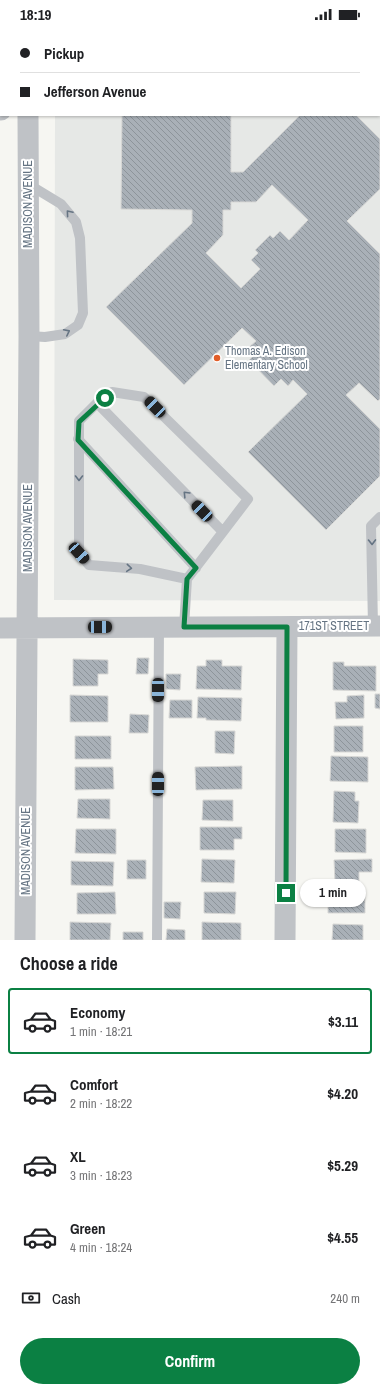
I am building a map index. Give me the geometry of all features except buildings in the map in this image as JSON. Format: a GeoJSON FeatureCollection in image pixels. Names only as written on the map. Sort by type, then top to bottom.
{"type":"FeatureCollection","features":[{"type":"Feature","properties":{"kind":"street","name":"MADISON AVENUE"},"geometry":{"type":"LineString","coordinates":[[25,940],[28,628],[28,116]]}},
{"type":"Feature","properties":{"kind":"street","name":"171ST STREET"},"geometry":{"type":"LineString","coordinates":[[0,628],[376,626]]}},
{"type":"Feature","properties":{"kind":"street"},"geometry":{"type":"LineString","coordinates":[[285,940],[287,627]]}},
{"type":"Feature","properties":{"kind":"lane"},"geometry":{"type":"LineString","coordinates":[[28,184],[61,204],[76,222],[80,238],[84,313],[78,325],[65,334],[45,337],[29,336]]}},
{"type":"Feature","properties":{"kind":"lane"},"geometry":{"type":"LineString","coordinates":[[184,627],[187,579],[248,499],[144,397],[112,392],[97,403],[79,422],[79,553],[90,564],[140,569],[187,579]]}},
{"type":"Feature","properties":{"kind":"lane"},"geometry":{"type":"LineString","coordinates":[[97,403],[223,532]]}},
{"type":"Feature","properties":{"kind":"lane"},"geometry":{"type":"LineString","coordinates":[[78,440],[196,568]]}},
{"type":"Feature","properties":{"kind":"lane"},"geometry":{"type":"LineString","coordinates":[[376,626],[376,570],[371,526],[380,517]]}},
{"type":"Feature","properties":{"kind":"lane"},"geometry":{"type":"LineString","coordinates":[[157,940],[159,627]]}},
{"type":"Feature","properties":{"kind":"shaded area","name":"Thomas A. Edison Elementary School"},"geometry":{"type":"Polygon","coordinates":[[[55,116],[380,116],[380,601],[54,600],[55,116]]]}},
{"type":"Feature","properties":{"kind":"place","name":"Thomas A. Edison Elementary School"},"geometry":{"type":"Point","coordinates":[217,358]}},
{"type":"Feature","properties":{"kind":"route"},"geometry":{"type":"LineString","coordinates":[[105,398],[97,403],[79,422],[78,440],[196,568],[187,579],[184,627],[287,627],[286,893]]}}]}
